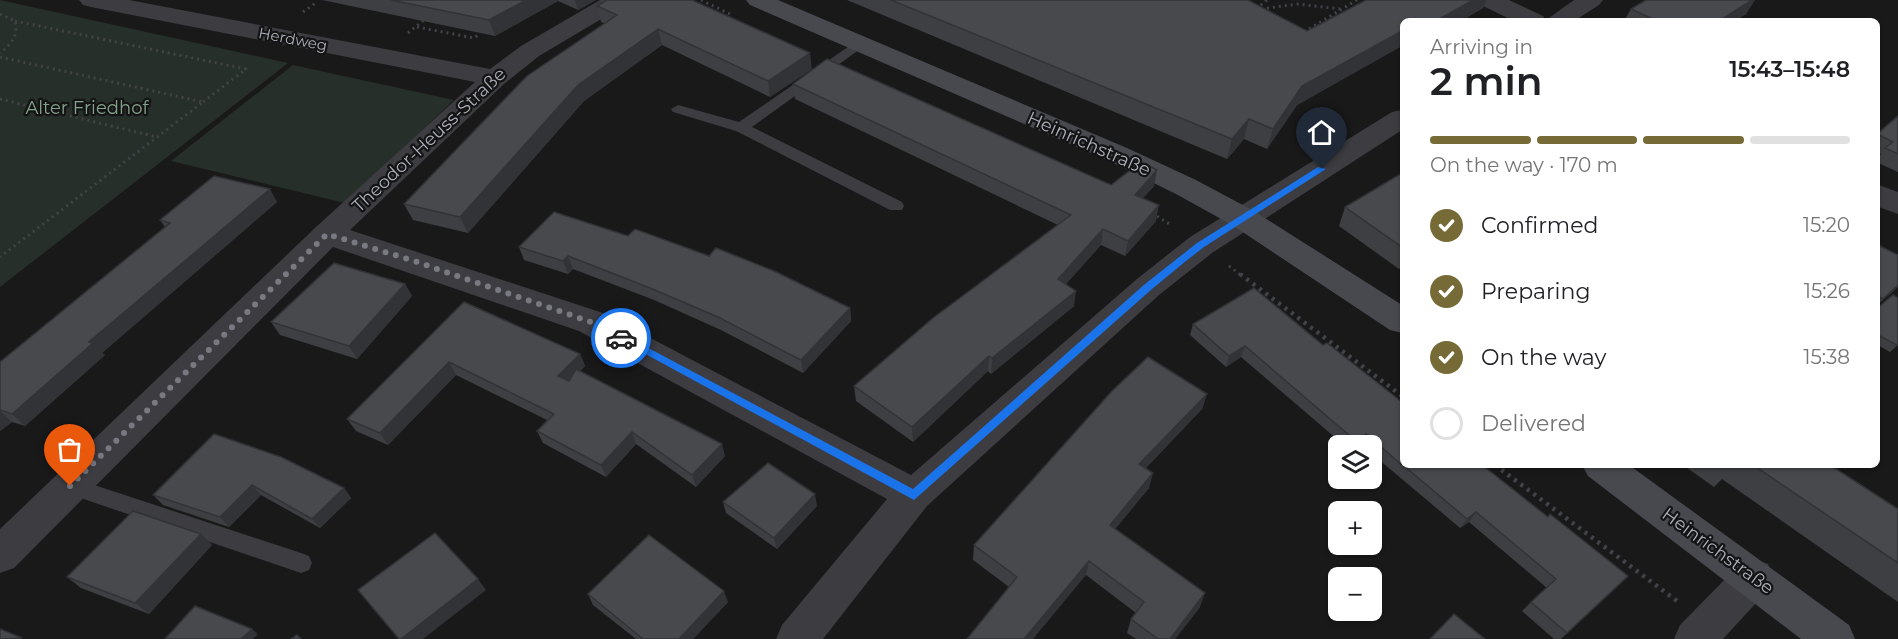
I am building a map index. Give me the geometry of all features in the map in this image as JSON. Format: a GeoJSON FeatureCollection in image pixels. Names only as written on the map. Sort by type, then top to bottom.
{"type":"FeatureCollection","features":[{"type":"Feature","properties":{"kind":"main road","name":"Heinrichstraße"},"geometry":{"type":"LineString","coordinates":[[758,0],[1117,154],[1244,218],[1400,320]]}},
{"type":"Feature","properties":{"kind":"main road","name":"Heinrichstraße"},"geometry":{"type":"LineString","coordinates":[[1605,468],[1834,639]]}},
{"type":"Feature","properties":{"kind":"street","name":"Herdweg"},"geometry":{"type":"LineString","coordinates":[[91,0],[495,78]]}},
{"type":"Feature","properties":{"kind":"street","name":"Theodor-Heuss-Straße"},"geometry":{"type":"LineString","coordinates":[[0,555],[327,234],[495,78],[530,51],[617,0]]}},
{"type":"Feature","properties":{"kind":"street"},"geometry":{"type":"LineString","coordinates":[[1489,0],[1528,18]]}},
{"type":"Feature","properties":{"kind":"street"},"geometry":{"type":"LineString","coordinates":[[1562,18],[1591,0]]}},
{"type":"Feature","properties":{"kind":"street"},"geometry":{"type":"LineString","coordinates":[[797,639],[914,495],[1148,287],[1201,245],[1400,119]]}},
{"type":"Feature","properties":{"kind":"street"},"geometry":{"type":"LineString","coordinates":[[1880,196],[1898,204]]}},
{"type":"Feature","properties":{"kind":"street"},"geometry":{"type":"LineString","coordinates":[[327,234],[414,261],[591,322],[914,495]]}},
{"type":"Feature","properties":{"kind":"street"},"geometry":{"type":"LineString","coordinates":[[1702,632],[1754,577]]}},
{"type":"Feature","properties":{"kind":"lane"},"geometry":{"type":"LineString","coordinates":[[741,128],[858,44]]}},
{"type":"Feature","properties":{"kind":"lane"},"geometry":{"type":"LineString","coordinates":[[678,109],[741,128],[896,206]]}},
{"type":"Feature","properties":{"kind":"lane"},"geometry":{"type":"LineString","coordinates":[[70,486],[301,563]]}},
{"type":"Feature","properties":{"kind":"path"},"geometry":{"type":"LineString","coordinates":[[701,0],[732,14]]}},
{"type":"Feature","properties":{"kind":"path"},"geometry":{"type":"LineString","coordinates":[[1267,0],[1255,9],[1298,4],[1341,9]]}},
{"type":"Feature","properties":{"kind":"path"},"geometry":{"type":"LineString","coordinates":[[1302,33],[1357,0]]}},
{"type":"Feature","properties":{"kind":"path"},"geometry":{"type":"LineString","coordinates":[[0,14],[15,21],[246,69],[0,257]]}},
{"type":"Feature","properties":{"kind":"path"},"geometry":{"type":"LineString","coordinates":[[431,14],[416,27],[474,38],[478,35]]}},
{"type":"Feature","properties":{"kind":"path"},"geometry":{"type":"LineString","coordinates":[[15,21],[18,28],[16,37],[0,55],[203,102]]}},
{"type":"Feature","properties":{"kind":"path"},"geometry":{"type":"LineString","coordinates":[[0,99],[157,137]]}},
{"type":"Feature","properties":{"kind":"path"},"geometry":{"type":"LineString","coordinates":[[1144,208],[1201,245],[1400,394]]}},
{"type":"Feature","properties":{"kind":"path"},"geometry":{"type":"LineString","coordinates":[[1499,468],[1702,632]]}},
{"type":"Feature","properties":{"kind":"green space","name":"Alter Friedhof"},"geometry":{"type":"Polygon","coordinates":[[[0,0],[279,61],[288,63],[0,287],[0,0]]]}},
{"type":"Feature","properties":{"kind":"green space"},"geometry":{"type":"Polygon","coordinates":[[[293,65],[454,100],[345,203],[171,161],[293,65]]]}},
{"type":"Feature","properties":{"kind":"building"},"geometry":{"type":"Polygon","coordinates":[[[391,0],[526,0],[489,20],[391,0]]]}},
{"type":"Feature","properties":{"kind":"building"},"geometry":{"type":"Polygon","coordinates":[[[607,0],[692,0],[810,53],[768,81],[658,29],[578,85],[460,217],[404,204],[527,76],[617,15],[597,6],[607,0]]]}},
{"type":"Feature","properties":{"kind":"building"},"geometry":{"type":"Polygon","coordinates":[[[891,0],[1248,0],[1307,31],[1366,0],[1473,0],[1441,18],[1400,18],[1400,32],[1302,86],[1273,129],[1249,119],[1232,139],[891,0]]]}},
{"type":"Feature","properties":{"kind":"building"},"geometry":{"type":"Polygon","coordinates":[[[1646,0],[1752,0],[1724,18],[1650,18],[1631,9],[1646,0]]]}},
{"type":"Feature","properties":{"kind":"building"},"geometry":{"type":"Polygon","coordinates":[[[827,59],[1111,185],[1141,162],[1157,170],[1135,195],[1159,205],[1128,241],[1103,229],[1058,279],[1076,291],[992,358],[989,356],[912,427],[854,386],[933,318],[1071,215],[793,84],[827,59]]]}},
{"type":"Feature","properties":{"kind":"building"},"geometry":{"type":"Polygon","coordinates":[[[1898,116],[1898,154],[1885,148],[1893,142],[1880,136],[1880,131],[1898,116]]]}},
{"type":"Feature","properties":{"kind":"building"},"geometry":{"type":"Polygon","coordinates":[[[1400,174],[1400,246],[1345,207],[1400,174]]]}},
{"type":"Feature","properties":{"kind":"building"},"geometry":{"type":"Polygon","coordinates":[[[214,176],[270,189],[89,342],[93,343],[12,414],[0,410],[0,362],[170,223],[160,220],[214,176]]]}},
{"type":"Feature","properties":{"kind":"building"},"geometry":{"type":"Polygon","coordinates":[[[554,212],[628,236],[635,229],[709,256],[716,248],[774,271],[850,308],[801,360],[718,317],[650,288],[568,256],[563,261],[519,247],[554,212]]]}},
{"type":"Feature","properties":{"kind":"building"},"geometry":{"type":"Polygon","coordinates":[[[1880,246],[1898,255],[1898,285],[1883,299],[1880,297],[1880,246]]]}},
{"type":"Feature","properties":{"kind":"building"},"geometry":{"type":"Polygon","coordinates":[[[334,263],[405,284],[349,346],[271,322],[334,263]]]}},
{"type":"Feature","properties":{"kind":"building"},"geometry":{"type":"Polygon","coordinates":[[[1254,288],[1323,345],[1327,343],[1400,400],[1400,463],[1382,448],[1382,435],[1349,435],[1245,346],[1229,356],[1193,324],[1254,288]]]}},
{"type":"Feature","properties":{"kind":"building"},"geometry":{"type":"Polygon","coordinates":[[[1893,295],[1898,298],[1897,345],[1880,336],[1880,306],[1893,295]]]}},
{"type":"Feature","properties":{"kind":"building"},"geometry":{"type":"Polygon","coordinates":[[[464,302],[580,354],[558,376],[569,381],[576,369],[722,444],[692,475],[632,432],[601,465],[537,431],[554,414],[449,362],[380,433],[347,419],[464,302]]]}},
{"type":"Feature","properties":{"kind":"building"},"geometry":{"type":"Polygon","coordinates":[[[1148,357],[1207,394],[1139,464],[1153,473],[1110,525],[1205,593],[1170,639],[1158,639],[1131,619],[1144,602],[1089,561],[1024,639],[967,639],[1017,577],[974,545],[1112,391],[1148,357]]]}},
{"type":"Feature","properties":{"kind":"building"},"geometry":{"type":"Polygon","coordinates":[[[214,434],[281,457],[344,488],[312,519],[252,485],[220,517],[153,495],[214,434]]]}},
{"type":"Feature","properties":{"kind":"building"},"geometry":{"type":"Polygon","coordinates":[[[768,463],[815,494],[774,538],[723,502],[768,463]]]}},
{"type":"Feature","properties":{"kind":"building"},"geometry":{"type":"Polygon","coordinates":[[[1407,468],[1486,468],[1548,517],[1550,514],[1628,576],[1567,633],[1531,602],[1556,579],[1476,512],[1467,519],[1407,468]]]}},
{"type":"Feature","properties":{"kind":"building"},"geometry":{"type":"Polygon","coordinates":[[[1757,468],[1835,468],[1898,509],[1898,563],[1757,468]]]}},
{"type":"Feature","properties":{"kind":"building"},"geometry":{"type":"Polygon","coordinates":[[[133,511],[201,534],[135,603],[67,577],[133,511]]]}},
{"type":"Feature","properties":{"kind":"building"},"geometry":{"type":"Polygon","coordinates":[[[435,533],[478,579],[399,639],[358,590],[435,533]]]}},
{"type":"Feature","properties":{"kind":"building"},"geometry":{"type":"Polygon","coordinates":[[[649,535],[724,591],[679,639],[643,639],[588,594],[649,535]]]}},
{"type":"Feature","properties":{"kind":"building"},"geometry":{"type":"Polygon","coordinates":[[[195,606],[252,629],[241,639],[165,639],[195,606]]]}},
{"type":"Feature","properties":{"kind":"building"},"geometry":{"type":"Polygon","coordinates":[[[1454,614],[1485,639],[1430,639],[1454,614]]]}},
{"type":"Feature","properties":{"kind":"building"},"geometry":{"type":"Polygon","coordinates":[[[0,629],[22,638],[0,639],[0,629]]]}},
{"type":"Feature","properties":{"kind":"way so far"},"geometry":{"type":"LineString","coordinates":[[70,486],[327,234],[414,261],[591,322],[621,338]]}},
{"type":"Feature","properties":{"kind":"route"},"geometry":{"type":"LineString","coordinates":[[621,338],[914,495],[1148,287],[1183,259],[1201,245],[1322,169]]}}]}
